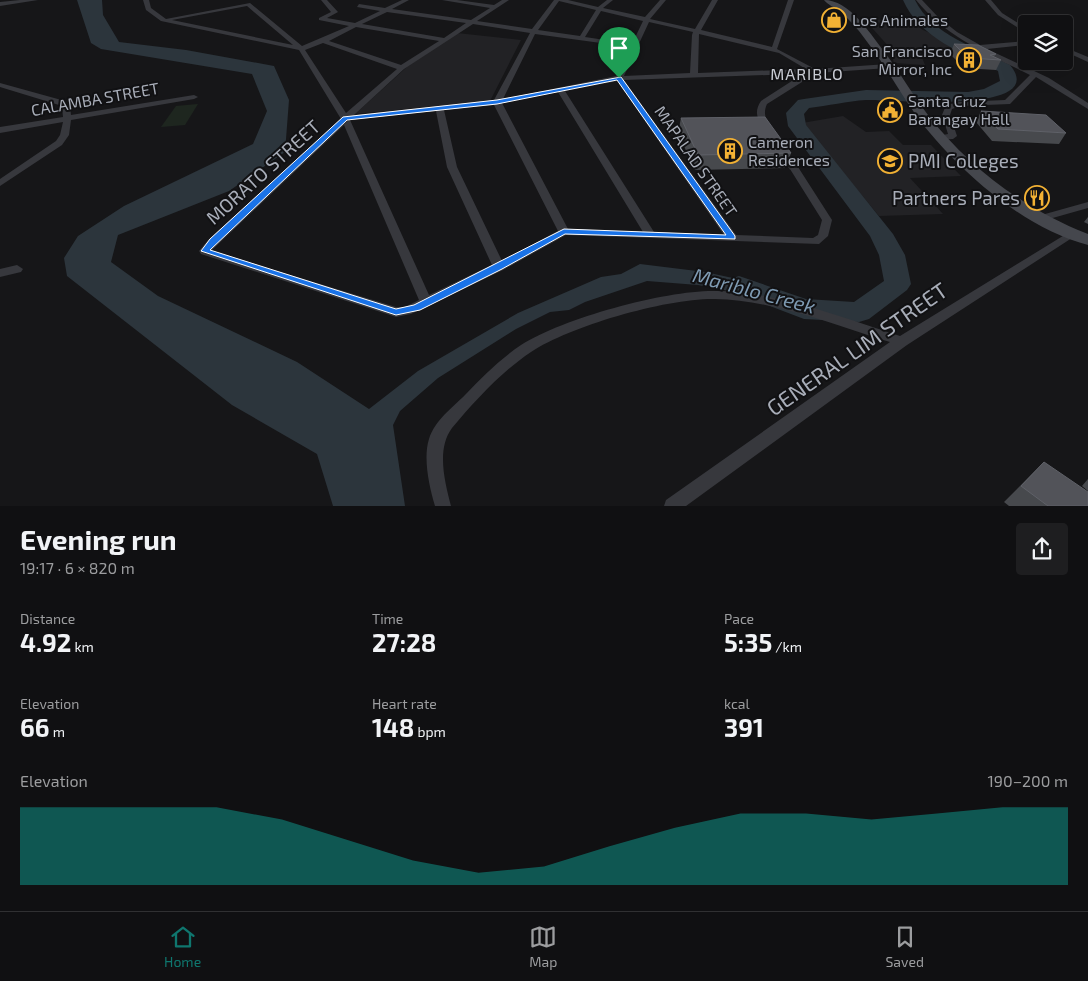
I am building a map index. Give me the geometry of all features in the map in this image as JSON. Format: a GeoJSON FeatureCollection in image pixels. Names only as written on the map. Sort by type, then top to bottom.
{"type":"FeatureCollection","features":[{"type":"Feature","properties":{"kind":"main road"},"geometry":{"type":"LineString","coordinates":[[828,0],[851,16],[941,138],[983,177],[1042,218],[1088,245]]}},
{"type":"Feature","properties":{"kind":"main road"},"geometry":{"type":"LineString","coordinates":[[1071,234],[1088,240]]}},
{"type":"Feature","properties":{"kind":"street"},"geometry":{"type":"LineString","coordinates":[[0,4],[35,0]]}},
{"type":"Feature","properties":{"kind":"street"},"geometry":{"type":"LineString","coordinates":[[146,0],[148,9],[163,20],[301,49],[356,26],[406,0]]}},
{"type":"Feature","properties":{"kind":"street"},"geometry":{"type":"LineString","coordinates":[[324,0],[335,12],[321,19],[444,40]]}},
{"type":"Feature","properties":{"kind":"street"},"geometry":{"type":"LineString","coordinates":[[445,0],[495,7]]}},
{"type":"Feature","properties":{"kind":"street","name":"MORATO STREET"},"geometry":{"type":"LineString","coordinates":[[426,302],[406,311],[396,312],[206,251],[213,241],[402,68],[506,0]]}},
{"type":"Feature","properties":{"kind":"street"},"geometry":{"type":"LineString","coordinates":[[497,102],[533,32],[557,0]]}},
{"type":"Feature","properties":{"kind":"street"},"geometry":{"type":"LineString","coordinates":[[562,0],[774,49],[815,72]]}},
{"type":"Feature","properties":{"kind":"street"},"geometry":{"type":"LineString","coordinates":[[581,39],[600,8],[610,0]]}},
{"type":"Feature","properties":{"kind":"street"},"geometry":{"type":"LineString","coordinates":[[619,78],[647,19],[663,0]]}},
{"type":"Feature","properties":{"kind":"street"},"geometry":{"type":"LineString","coordinates":[[694,75],[696,35],[715,0]]}},
{"type":"Feature","properties":{"kind":"street"},"geometry":{"type":"LineString","coordinates":[[774,49],[791,0]]}},
{"type":"Feature","properties":{"kind":"street"},"geometry":{"type":"LineString","coordinates":[[919,0],[927,11],[943,24],[982,47],[1058,86],[1088,107]]}},
{"type":"Feature","properties":{"kind":"street"},"geometry":{"type":"LineString","coordinates":[[988,0],[1000,14],[1018,26]]}},
{"type":"Feature","properties":{"kind":"street"},"geometry":{"type":"LineString","coordinates":[[163,20],[250,2],[301,49],[346,119],[426,302],[500,267],[564,232],[650,234],[809,243],[824,236],[827,220],[795,169]]}},
{"type":"Feature","properties":{"kind":"street"},"geometry":{"type":"LineString","coordinates":[[358,6],[634,46]]}},
{"type":"Feature","properties":{"kind":"street"},"geometry":{"type":"LineString","coordinates":[[323,41],[402,68]]}},
{"type":"Feature","properties":{"kind":"street"},"geometry":{"type":"LineString","coordinates":[[982,47],[1018,44]]}},
{"type":"Feature","properties":{"kind":"street"},"geometry":{"type":"LineString","coordinates":[[1073,53],[1088,60]]}},
{"type":"Feature","properties":{"kind":"street"},"geometry":{"type":"LineString","coordinates":[[346,119],[497,102],[619,78],[815,72],[888,66]]}},
{"type":"Feature","properties":{"kind":"street"},"geometry":{"type":"LineString","coordinates":[[770,131],[760,116],[760,109],[764,103],[798,80],[800,72]]}},
{"type":"Feature","properties":{"kind":"street"},"geometry":{"type":"LineString","coordinates":[[941,138],[952,136],[946,115],[949,107],[960,104],[1007,102],[1034,75]]}},
{"type":"Feature","properties":{"kind":"street","name":"MAPALAD STREET"},"geometry":{"type":"LineString","coordinates":[[619,78],[732,238]]}},
{"type":"Feature","properties":{"kind":"street"},"geometry":{"type":"LineString","coordinates":[[0,183],[59,143],[65,137],[68,119],[66,106],[62,102],[2,86]]}},
{"type":"Feature","properties":{"kind":"street"},"geometry":{"type":"LineString","coordinates":[[560,89],[650,234]]}},
{"type":"Feature","properties":{"kind":"street","name":"CALAMBA STREET"},"geometry":{"type":"LineString","coordinates":[[0,130],[194,97]]}},
{"type":"Feature","properties":{"kind":"street"},"geometry":{"type":"LineString","coordinates":[[497,102],[564,232]]}},
{"type":"Feature","properties":{"kind":"street"},"geometry":{"type":"LineString","coordinates":[[440,109],[452,168],[500,267]]}},
{"type":"Feature","properties":{"kind":"street"},"geometry":{"type":"LineString","coordinates":[[1042,218],[1088,205]]}},
{"type":"Feature","properties":{"kind":"street","name":"GENERAL LIM STREET"},"geometry":{"type":"LineString","coordinates":[[672,506],[902,341],[1071,234]]}},
{"type":"Feature","properties":{"kind":"street"},"geometry":{"type":"LineString","coordinates":[[0,273],[17,269]]}},
{"type":"Feature","properties":{"kind":"street"},"geometry":{"type":"LineString","coordinates":[[443,506],[437,489],[437,440],[444,427],[481,388],[526,348],[543,339],[590,321],[678,298],[713,295],[736,297],[792,308],[902,341]]}},
{"type":"Feature","properties":{"kind":"shaded area"},"geometry":{"type":"Polygon","coordinates":[[[864,19],[910,21],[923,30],[952,42],[968,53],[919,50],[925,65],[894,63],[890,48],[864,19]]]}},
{"type":"Feature","properties":{"kind":"shaded area"},"geometry":{"type":"Polygon","coordinates":[[[457,33],[521,40],[490,101],[355,114],[408,66],[457,33]]]}},
{"type":"Feature","properties":{"kind":"shaded area"},"geometry":{"type":"Polygon","coordinates":[[[198,104],[185,125],[161,127],[176,106],[198,104]]]}},
{"type":"Feature","properties":{"kind":"shaded area","name":"PMI Colleges"},"geometry":{"type":"Polygon","coordinates":[[[843,116],[866,132],[889,131],[903,145],[931,145],[961,176],[910,178],[943,214],[879,216],[802,123],[843,116]]]}},
{"type":"Feature","properties":{"kind":"water"},"geometry":{"type":"Polygon","coordinates":[[[77,0],[102,0],[103,15],[119,42],[186,50],[274,66],[289,100],[285,152],[229,191],[118,235],[111,262],[158,296],[297,362],[369,409],[418,371],[518,313],[601,277],[621,274],[640,264],[705,272],[765,285],[771,299],[698,285],[647,281],[585,302],[569,310],[550,312],[516,329],[438,378],[400,411],[393,425],[405,506],[333,506],[317,454],[232,405],[67,276],[64,258],[78,236],[124,206],[253,144],[267,111],[252,74],[101,49],[91,43],[77,0]]]}},
{"type":"Feature","properties":{"kind":"building"},"geometry":{"type":"Polygon","coordinates":[[[954,44],[978,45],[996,54],[990,55],[1001,60],[968,58],[954,44]]]}},
{"type":"Feature","properties":{"kind":"building"},"geometry":{"type":"Polygon","coordinates":[[[981,111],[1046,115],[1066,133],[998,129],[981,111]]]}},
{"type":"Feature","properties":{"kind":"building"},"geometry":{"type":"Polygon","coordinates":[[[765,117],[791,153],[698,155],[681,118],[765,117]]]}},
{"type":"Feature","properties":{"kind":"building"},"geometry":{"type":"Polygon","coordinates":[[[1044,462],[1088,492],[1088,506],[1048,506],[1021,486],[1044,462]]]}},
{"type":"Feature","properties":{"kind":"waterway","name":"Mariblo Creek"},"geometry":{"type":"LineString","coordinates":[[739,285],[804,309],[859,312],[898,284],[892,255],[881,234],[797,126],[795,113],[804,104],[866,95],[968,97],[989,93],[1008,83],[1008,73],[1004,68],[935,31],[923,22],[914,11],[909,0]]}},
{"type":"Feature","properties":{"kind":"tunnel"},"geometry":{"type":"LineString","coordinates":[[781,148],[795,169]]}},
{"type":"Feature","properties":{"kind":"place","name":"Los Animales"},"geometry":{"type":"Point","coordinates":[834,20]}},
{"type":"Feature","properties":{"kind":"place","name":"San Francisco Mirror, Inc"},"geometry":{"type":"Point","coordinates":[969,60]}},
{"type":"Feature","properties":{"kind":"place","name":"Santa Cruz Barangay Hall"},"geometry":{"type":"Point","coordinates":[890,110]}},
{"type":"Feature","properties":{"kind":"place","name":"Cameron Residences"},"geometry":{"type":"Point","coordinates":[730,151]}},
{"type":"Feature","properties":{"kind":"place","name":"PMI Colleges"},"geometry":{"type":"Point","coordinates":[890,161]}},
{"type":"Feature","properties":{"kind":"place","name":"Partners Pares"},"geometry":{"type":"Point","coordinates":[1037,198]}},
{"type":"Feature","properties":{"kind":"district","name":"MARIBLO"},"geometry":{"type":"Point","coordinates":[807,74]}},
{"type":"Feature","properties":{"kind":"route"},"geometry":{"type":"LineString","coordinates":[[619,78],[732,238],[564,232],[500,267],[416,308],[396,312],[207,253],[206,251],[213,241],[346,118],[497,102],[619,78]]}}]}
